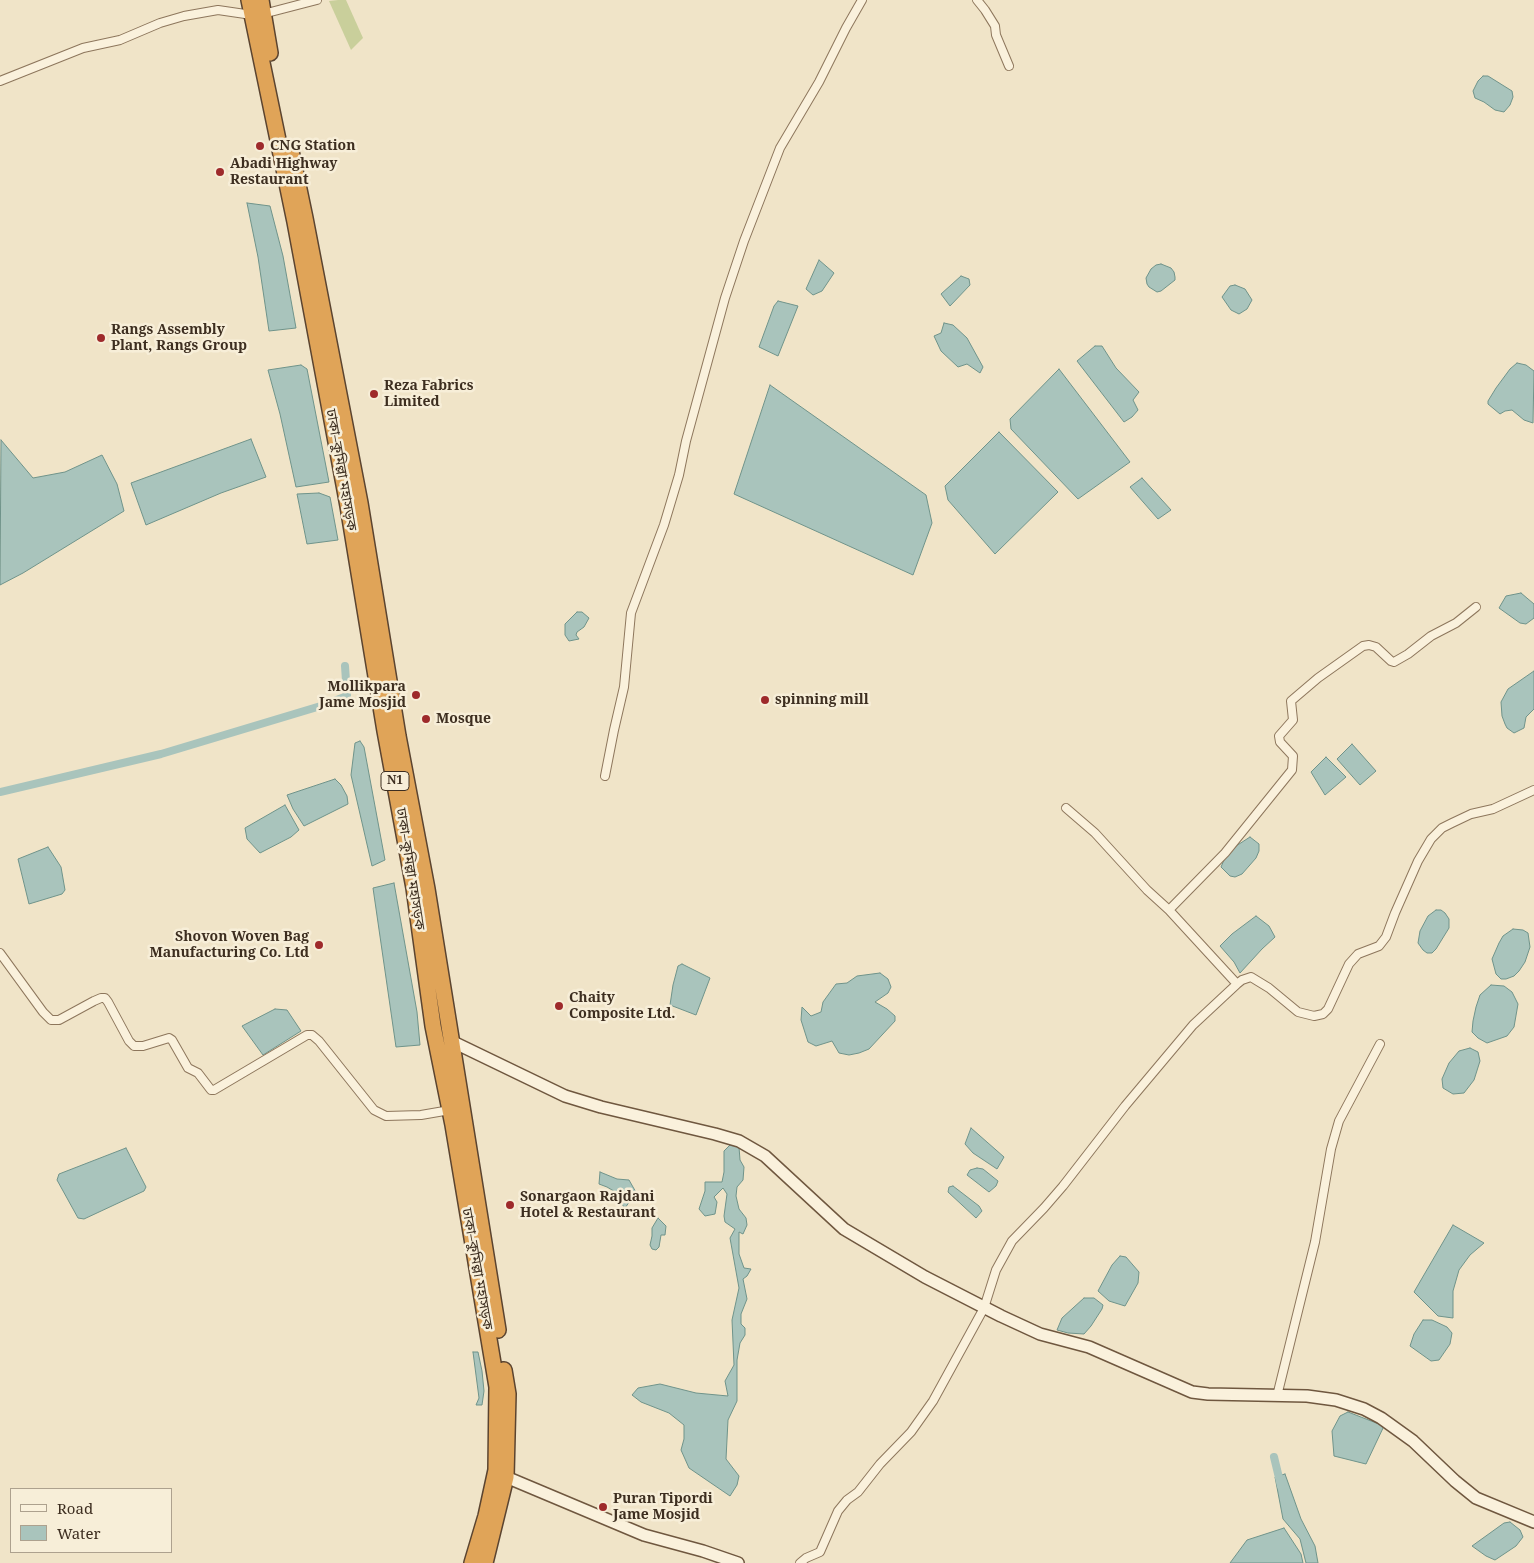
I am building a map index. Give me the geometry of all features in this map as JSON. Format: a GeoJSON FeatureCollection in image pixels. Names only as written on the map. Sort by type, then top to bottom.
{"type":"FeatureCollection","features":[{"type":"Feature","properties":{"kind":"highway","name":"ঢাকা–কুমিল্লা মহাসড়ক"},"geometry":{"type":"LineString","coordinates":[[249,0],[259,10],[271,61],[305,218],[360,503],[398,736],[427,889],[508,1394],[503,1472],[485,1563]]}},
{"type":"Feature","properties":{"kind":"highway","name":"ঢাকা–কুমিল্লা মহাসড়ক"},"geometry":{"type":"LineString","coordinates":[[259,10],[295,222],[348,506],[414,888],[433,1026],[450,1110],[497,1387],[503,1472],[486,1516],[472,1563]]}},
{"type":"Feature","properties":{"kind":"street"},"geometry":{"type":"LineString","coordinates":[[0,81],[83,48],[120,40],[184,16],[218,10],[259,10],[317,0]]}},
{"type":"Feature","properties":{"kind":"street"},"geometry":{"type":"LineString","coordinates":[[605,776],[624,687],[631,613],[664,525],[679,475],[686,440],[730,282],[780,148],[819,82],[862,0]]}},
{"type":"Feature","properties":{"kind":"street"},"geometry":{"type":"LineString","coordinates":[[976,0],[995,26],[996,35],[1008,66]]}},
{"type":"Feature","properties":{"kind":"street"},"geometry":{"type":"LineString","coordinates":[[1169,910],[1225,853],[1292,770],[1293,756],[1280,742],[1278,736],[1293,720],[1291,701],[1300,692],[1363,646],[1372,645],[1391,661],[1399,660],[1431,636],[1456,622],[1476,607]]}},
{"type":"Feature","properties":{"kind":"street"},"geometry":{"type":"LineString","coordinates":[[800,1563],[820,1552],[838,1511],[846,1500],[858,1492],[880,1464],[911,1432],[934,1401],[984,1308],[996,1270],[1012,1241],[1063,1186],[1125,1106],[1193,1025],[1237,984],[1251,977],[1269,988],[1298,1012],[1314,1016],[1323,1014],[1328,1009],[1349,964],[1358,954],[1379,946],[1386,937],[1418,861],[1430,839],[1442,828],[1471,814],[1493,809],[1534,790]]}},
{"type":"Feature","properties":{"kind":"street"},"geometry":{"type":"LineString","coordinates":[[1066,808],[1095,833],[1237,984]]}},
{"type":"Feature","properties":{"kind":"street"},"geometry":{"type":"LineString","coordinates":[[0,953],[43,1012],[51,1020],[59,1020],[94,1001],[105,998],[129,1041],[134,1046],[143,1046],[169,1038],[188,1068],[198,1073],[211,1090],[308,1035],[312,1035],[324,1047],[374,1110],[386,1116],[421,1115],[450,1110]]}},
{"type":"Feature","properties":{"kind":"street"},"geometry":{"type":"LineString","coordinates":[[451,1041],[565,1096],[600,1107],[740,1141],[765,1156],[844,1229],[925,1277],[984,1308],[1040,1334],[1089,1347],[1192,1392],[1306,1396],[1336,1400],[1364,1409],[1381,1418],[1413,1441],[1476,1498],[1534,1522]]}},
{"type":"Feature","properties":{"kind":"street"},"geometry":{"type":"LineString","coordinates":[[1277,1396],[1315,1242],[1334,1140],[1340,1121],[1380,1044]]}},
{"type":"Feature","properties":{"kind":"street"},"geometry":{"type":"LineString","coordinates":[[503,1472],[644,1535],[703,1551],[738,1563]]}},
{"type":"Feature","properties":{"kind":"green space"},"geometry":{"type":"Polygon","coordinates":[[[346,0],[363,38],[351,50],[329,1],[346,0]]]}},
{"type":"Feature","properties":{"kind":"water"},"geometry":{"type":"Polygon","coordinates":[[[1483,76],[1488,76],[1512,91],[1513,97],[1510,105],[1504,112],[1495,110],[1475,98],[1473,91],[1483,76]]]}},
{"type":"Feature","properties":{"kind":"water"},"geometry":{"type":"Polygon","coordinates":[[[247,203],[270,206],[283,256],[296,328],[269,331],[258,257],[247,203]]]}},
{"type":"Feature","properties":{"kind":"water"},"geometry":{"type":"Polygon","coordinates":[[[819,260],[834,273],[822,291],[813,295],[806,289],[819,260]]]}},
{"type":"Feature","properties":{"kind":"water"},"geometry":{"type":"Polygon","coordinates":[[[1161,264],[1171,268],[1174,272],[1175,280],[1157,292],[1149,287],[1146,278],[1151,269],[1161,264]]]}},
{"type":"Feature","properties":{"kind":"water"},"geometry":{"type":"Polygon","coordinates":[[[961,276],[969,279],[970,285],[950,306],[941,294],[961,276]]]}},
{"type":"Feature","properties":{"kind":"water"},"geometry":{"type":"Polygon","coordinates":[[[1235,285],[1245,289],[1252,300],[1247,309],[1239,314],[1231,310],[1222,297],[1230,286],[1235,285]]]}},
{"type":"Feature","properties":{"kind":"water"},"geometry":{"type":"Polygon","coordinates":[[[778,301],[798,306],[778,356],[759,347],[774,306],[778,301]]]}},
{"type":"Feature","properties":{"kind":"water"},"geometry":{"type":"Polygon","coordinates":[[[944,323],[953,325],[967,338],[983,367],[980,373],[967,364],[958,367],[941,351],[934,336],[941,333],[944,323]]]}},
{"type":"Feature","properties":{"kind":"water"},"geometry":{"type":"Polygon","coordinates":[[[1095,346],[1102,346],[1116,368],[1139,392],[1133,400],[1138,410],[1124,422],[1077,361],[1095,346]]]}},
{"type":"Feature","properties":{"kind":"water"},"geometry":{"type":"Polygon","coordinates":[[[1517,363],[1526,365],[1534,371],[1533,423],[1524,420],[1512,410],[1500,414],[1488,404],[1496,388],[1510,369],[1517,363]]]}},
{"type":"Feature","properties":{"kind":"water"},"geometry":{"type":"Polygon","coordinates":[[[301,365],[307,369],[329,482],[296,487],[268,370],[301,365]]]}},
{"type":"Feature","properties":{"kind":"water"},"geometry":{"type":"Polygon","coordinates":[[[1059,369],[1130,462],[1078,499],[1011,429],[1010,419],[1059,369]]]}},
{"type":"Feature","properties":{"kind":"water"},"geometry":{"type":"Polygon","coordinates":[[[770,385],[926,495],[932,523],[913,575],[734,494],[770,385]]]}},
{"type":"Feature","properties":{"kind":"water"},"geometry":{"type":"Polygon","coordinates":[[[999,432],[1058,492],[995,554],[948,500],[945,486],[999,432]]]}},
{"type":"Feature","properties":{"kind":"water"},"geometry":{"type":"Polygon","coordinates":[[[251,439],[266,477],[221,493],[146,525],[131,483],[251,439]]]}},
{"type":"Feature","properties":{"kind":"water"},"geometry":{"type":"Polygon","coordinates":[[[1,440],[33,478],[65,472],[102,455],[117,484],[124,511],[0,585],[1,440]]]}},
{"type":"Feature","properties":{"kind":"water"},"geometry":{"type":"Polygon","coordinates":[[[1142,478],[1171,510],[1158,519],[1130,487],[1142,478]]]}},
{"type":"Feature","properties":{"kind":"water"},"geometry":{"type":"Polygon","coordinates":[[[319,493],[330,497],[338,540],[307,544],[297,494],[319,493]]]}},
{"type":"Feature","properties":{"kind":"water"},"geometry":{"type":"Polygon","coordinates":[[[1521,593],[1534,604],[1534,618],[1526,624],[1520,623],[1499,608],[1506,596],[1521,593]]]}},
{"type":"Feature","properties":{"kind":"water"},"geometry":{"type":"Polygon","coordinates":[[[577,612],[582,612],[589,618],[584,627],[577,632],[576,635],[579,639],[569,641],[565,635],[565,624],[577,612]]]}},
{"type":"Feature","properties":{"kind":"water"},"geometry":{"type":"Polygon","coordinates":[[[1534,671],[1534,709],[1526,717],[1524,728],[1514,733],[1505,724],[1502,716],[1501,702],[1508,689],[1534,671]]]}},
{"type":"Feature","properties":{"kind":"water"},"geometry":{"type":"Polygon","coordinates":[[[360,741],[364,747],[385,860],[372,866],[351,775],[355,743],[360,741]]]}},
{"type":"Feature","properties":{"kind":"water"},"geometry":{"type":"Polygon","coordinates":[[[1352,744],[1376,771],[1360,785],[1337,759],[1352,744]]]}},
{"type":"Feature","properties":{"kind":"water"},"geometry":{"type":"Polygon","coordinates":[[[1326,757],[1346,777],[1325,795],[1311,772],[1326,757]]]}},
{"type":"Feature","properties":{"kind":"water"},"geometry":{"type":"Polygon","coordinates":[[[335,779],[347,796],[348,804],[304,826],[287,795],[335,779]]]}},
{"type":"Feature","properties":{"kind":"water"},"geometry":{"type":"Polygon","coordinates":[[[285,805],[299,830],[291,837],[260,853],[247,839],[245,828],[285,805]]]}},
{"type":"Feature","properties":{"kind":"water"},"geometry":{"type":"Polygon","coordinates":[[[1250,837],[1259,844],[1256,858],[1242,874],[1235,877],[1230,876],[1221,867],[1224,860],[1236,846],[1250,837]]]}},
{"type":"Feature","properties":{"kind":"water"},"geometry":{"type":"Polygon","coordinates":[[[48,847],[61,867],[65,890],[62,894],[29,904],[18,859],[48,847]]]}},
{"type":"Feature","properties":{"kind":"water"},"geometry":{"type":"Polygon","coordinates":[[[394,883],[417,1012],[420,1045],[396,1047],[373,888],[394,883]]]}},
{"type":"Feature","properties":{"kind":"water"},"geometry":{"type":"Polygon","coordinates":[[[1436,910],[1441,910],[1445,913],[1449,919],[1449,928],[1436,949],[1432,953],[1427,953],[1418,943],[1420,931],[1428,916],[1436,910]]]}},
{"type":"Feature","properties":{"kind":"water"},"geometry":{"type":"Polygon","coordinates":[[[1256,916],[1269,926],[1275,937],[1240,973],[1234,962],[1220,946],[1232,934],[1256,916]]]}},
{"type":"Feature","properties":{"kind":"water"},"geometry":{"type":"Polygon","coordinates":[[[1513,929],[1523,930],[1528,933],[1530,947],[1525,962],[1519,971],[1514,976],[1501,979],[1496,974],[1492,959],[1503,936],[1513,929]]]}},
{"type":"Feature","properties":{"kind":"water"},"geometry":{"type":"Polygon","coordinates":[[[682,964],[710,978],[696,1015],[670,1005],[678,966],[682,964]]]}},
{"type":"Feature","properties":{"kind":"water"},"geometry":{"type":"Polygon","coordinates":[[[880,973],[888,979],[891,987],[888,993],[875,1002],[895,1016],[895,1021],[869,1049],[849,1055],[839,1053],[832,1041],[816,1046],[808,1042],[801,1020],[802,1007],[811,1016],[821,1012],[823,1002],[836,984],[847,983],[857,976],[880,973]]]}},
{"type":"Feature","properties":{"kind":"water"},"geometry":{"type":"Polygon","coordinates":[[[1491,985],[1504,986],[1512,992],[1518,1004],[1514,1027],[1507,1036],[1487,1043],[1472,1032],[1480,995],[1491,985]]]}},
{"type":"Feature","properties":{"kind":"water"},"geometry":{"type":"Polygon","coordinates":[[[275,1009],[287,1010],[301,1031],[263,1055],[242,1026],[275,1009]]]}},
{"type":"Feature","properties":{"kind":"water"},"geometry":{"type":"Polygon","coordinates":[[[1470,1048],[1478,1052],[1480,1061],[1474,1080],[1464,1093],[1453,1094],[1443,1088],[1442,1079],[1449,1063],[1459,1051],[1470,1048]]]}},
{"type":"Feature","properties":{"kind":"water"},"geometry":{"type":"Polygon","coordinates":[[[971,1128],[1004,1157],[997,1169],[973,1153],[965,1144],[971,1128]]]}},
{"type":"Feature","properties":{"kind":"water"},"geometry":{"type":"Polygon","coordinates":[[[732,1143],[739,1147],[740,1160],[744,1167],[743,1180],[737,1187],[736,1196],[739,1209],[746,1218],[747,1225],[743,1234],[739,1232],[739,1254],[744,1268],[751,1269],[743,1279],[747,1299],[741,1314],[741,1324],[745,1328],[745,1335],[740,1343],[737,1360],[737,1401],[728,1420],[726,1459],[739,1476],[737,1485],[730,1496],[689,1468],[681,1450],[684,1439],[684,1425],[669,1413],[641,1402],[632,1395],[638,1388],[660,1384],[696,1393],[728,1396],[725,1381],[734,1365],[732,1320],[739,1288],[730,1238],[735,1229],[725,1222],[727,1194],[723,1188],[714,1197],[717,1202],[715,1214],[705,1216],[699,1209],[705,1191],[705,1182],[722,1182],[724,1151],[732,1143]]]}},
{"type":"Feature","properties":{"kind":"water"},"geometry":{"type":"Polygon","coordinates":[[[126,1148],[146,1187],[144,1191],[84,1219],[78,1218],[57,1180],[59,1174],[126,1148]]]}},
{"type":"Feature","properties":{"kind":"water"},"geometry":{"type":"Polygon","coordinates":[[[983,1169],[998,1181],[996,1186],[989,1192],[967,1175],[970,1170],[983,1169]]]}},
{"type":"Feature","properties":{"kind":"water"},"geometry":{"type":"Polygon","coordinates":[[[600,1172],[617,1179],[629,1180],[637,1194],[635,1199],[630,1201],[625,1208],[621,1203],[624,1197],[599,1184],[600,1172]]]}},
{"type":"Feature","properties":{"kind":"water"},"geometry":{"type":"Polygon","coordinates":[[[953,1186],[979,1206],[982,1211],[976,1218],[948,1192],[949,1187],[953,1186]]]}},
{"type":"Feature","properties":{"kind":"water"},"geometry":{"type":"Polygon","coordinates":[[[658,1218],[666,1226],[665,1235],[661,1235],[659,1247],[656,1250],[652,1249],[650,1245],[652,1228],[658,1218]]]}},
{"type":"Feature","properties":{"kind":"water"},"geometry":{"type":"Polygon","coordinates":[[[1453,1225],[1484,1243],[1470,1255],[1459,1270],[1453,1291],[1453,1318],[1438,1316],[1414,1292],[1453,1225]]]}},
{"type":"Feature","properties":{"kind":"water"},"geometry":{"type":"Polygon","coordinates":[[[1120,1256],[1126,1257],[1139,1272],[1138,1283],[1125,1306],[1109,1301],[1098,1291],[1112,1265],[1120,1256]]]}},
{"type":"Feature","properties":{"kind":"water"},"geometry":{"type":"Polygon","coordinates":[[[1084,1298],[1094,1298],[1103,1305],[1091,1326],[1084,1334],[1057,1330],[1062,1318],[1084,1298]]]}},
{"type":"Feature","properties":{"kind":"water"},"geometry":{"type":"Polygon","coordinates":[[[1423,1320],[1432,1320],[1447,1327],[1452,1333],[1450,1344],[1439,1360],[1431,1361],[1410,1346],[1414,1334],[1423,1320]]]}},
{"type":"Feature","properties":{"kind":"water"},"geometry":{"type":"Polygon","coordinates":[[[473,1352],[478,1352],[482,1371],[484,1391],[482,1405],[476,1405],[479,1398],[473,1352]]]}},
{"type":"Feature","properties":{"kind":"water"},"geometry":{"type":"Polygon","coordinates":[[[1348,1412],[1384,1426],[1366,1464],[1334,1456],[1332,1431],[1340,1416],[1348,1412]]]}},
{"type":"Feature","properties":{"kind":"water"},"geometry":{"type":"Polygon","coordinates":[[[1285,1474],[1301,1519],[1315,1546],[1318,1563],[1306,1563],[1300,1539],[1283,1519],[1275,1477],[1285,1474]]]}},
{"type":"Feature","properties":{"kind":"water"},"geometry":{"type":"Polygon","coordinates":[[[1510,1522],[1520,1530],[1523,1537],[1516,1546],[1495,1560],[1472,1546],[1504,1523],[1510,1522]]]}},
{"type":"Feature","properties":{"kind":"water"},"geometry":{"type":"Polygon","coordinates":[[[1284,1528],[1301,1554],[1303,1563],[1230,1563],[1247,1540],[1284,1528]]]}},
{"type":"Feature","properties":{"kind":"waterway"},"geometry":{"type":"LineString","coordinates":[[0,792],[161,754],[324,705],[347,696],[345,666]]}},
{"type":"Feature","properties":{"kind":"waterway"},"geometry":{"type":"LineString","coordinates":[[1274,1457],[1281,1486]]}},
{"type":"Feature","properties":{"kind":"place","name":"CNG Station"},"geometry":{"type":"Point","coordinates":[260,146]}},
{"type":"Feature","properties":{"kind":"place","name":"Abadi Highway Restaurant"},"geometry":{"type":"Point","coordinates":[220,172]}},
{"type":"Feature","properties":{"kind":"place","name":"Rangs Assembly Plant, Rangs Group"},"geometry":{"type":"Point","coordinates":[101,338]}},
{"type":"Feature","properties":{"kind":"place","name":"Reza Fabrics Limited"},"geometry":{"type":"Point","coordinates":[374,394]}},
{"type":"Feature","properties":{"kind":"place","name":"Mollikpara Jame Mosjid"},"geometry":{"type":"Point","coordinates":[416,695]}},
{"type":"Feature","properties":{"kind":"place","name":"spinning mill"},"geometry":{"type":"Point","coordinates":[765,700]}},
{"type":"Feature","properties":{"kind":"place","name":"Mosque"},"geometry":{"type":"Point","coordinates":[426,719]}},
{"type":"Feature","properties":{"kind":"place","name":"Shovon Woven Bag Manufacturing Co. Ltd"},"geometry":{"type":"Point","coordinates":[319,945]}},
{"type":"Feature","properties":{"kind":"place","name":"Chaity Composite Ltd."},"geometry":{"type":"Point","coordinates":[559,1006]}},
{"type":"Feature","properties":{"kind":"place","name":"Sonargaon Rajdani Hotel & Restaurant"},"geometry":{"type":"Point","coordinates":[510,1205]}},
{"type":"Feature","properties":{"kind":"place","name":"Puran Tipordi Jame Mosjid"},"geometry":{"type":"Point","coordinates":[603,1507]}}]}
